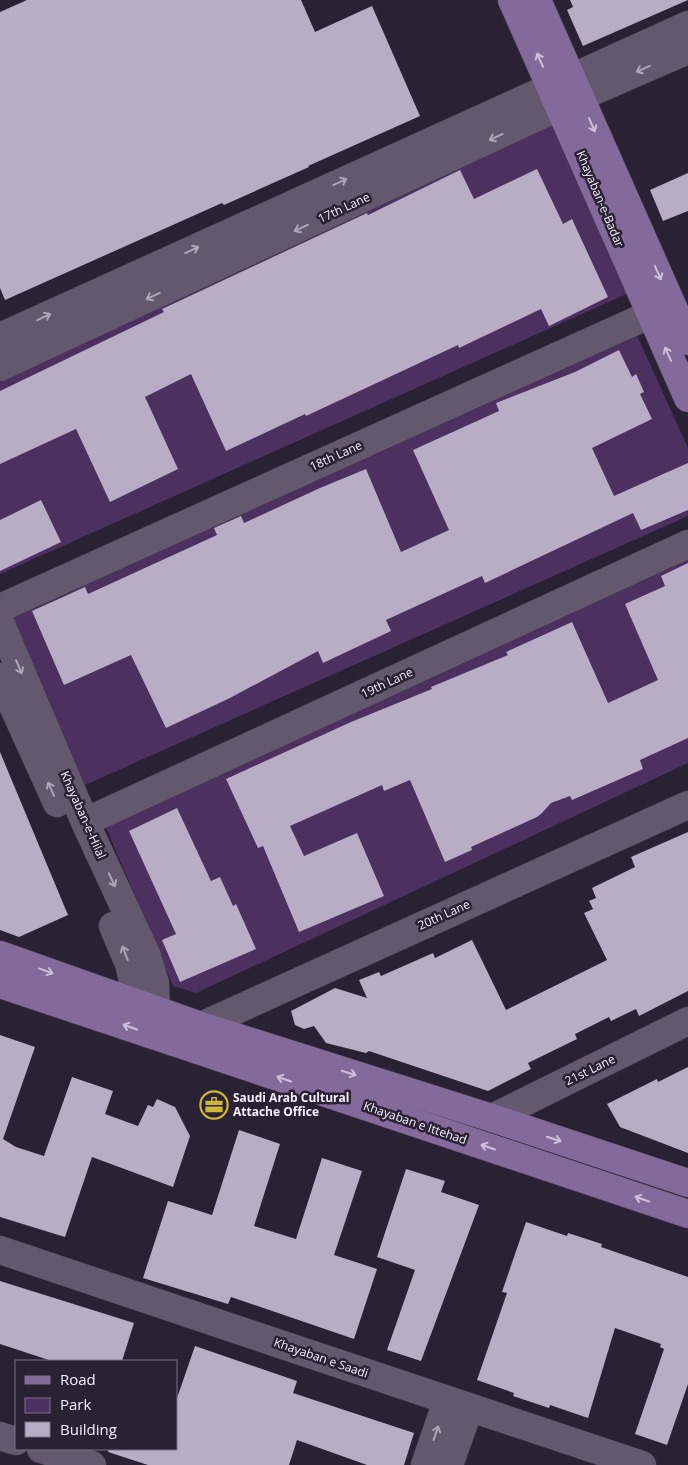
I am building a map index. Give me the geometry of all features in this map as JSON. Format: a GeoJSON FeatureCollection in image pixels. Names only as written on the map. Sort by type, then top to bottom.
{"type":"FeatureCollection","features":[{"type":"Feature","properties":{"kind":"main road","name":"Khayaban-e-Badar"},"geometry":{"type":"LineString","coordinates":[[512,0],[565,92],[661,308],[688,398]]}},
{"type":"Feature","properties":{"kind":"main road","name":"Khayaban-e-Badar"},"geometry":{"type":"LineString","coordinates":[[537,0],[565,92]]}},
{"type":"Feature","properties":{"kind":"main road","name":"Khayaban-e-Badar"},"geometry":{"type":"LineString","coordinates":[[661,308],[688,341]]}},
{"type":"Feature","properties":{"kind":"main road"},"geometry":{"type":"LineString","coordinates":[[0,955],[201,1026],[492,1118],[688,1183]]}},
{"type":"Feature","properties":{"kind":"main road","name":"Khayaban e Ittehad"},"geometry":{"type":"LineString","coordinates":[[0,984],[688,1214]]}},
{"type":"Feature","properties":{"kind":"street","name":"17th Lane"},"geometry":{"type":"LineString","coordinates":[[0,367],[565,92],[688,25]]}},
{"type":"Feature","properties":{"kind":"street","name":"17th Lane"},"geometry":{"type":"LineString","coordinates":[[0,337],[565,92],[688,50]]}},
{"type":"Feature","properties":{"kind":"street","name":"18th Lane"},"geometry":{"type":"LineString","coordinates":[[0,608],[661,308]]}},
{"type":"Feature","properties":{"kind":"street","name":"19th Lane"},"geometry":{"type":"LineString","coordinates":[[85,822],[688,544]]}},
{"type":"Feature","properties":{"kind":"street","name":"Khayaban-e-Hilal"},"geometry":{"type":"LineString","coordinates":[[0,622],[85,822],[151,967],[155,982],[156,1011]]}},
{"type":"Feature","properties":{"kind":"street"},"geometry":{"type":"LineString","coordinates":[[0,677],[122,946],[133,981],[128,1001]]}},
{"type":"Feature","properties":{"kind":"street","name":"20th Lane"},"geometry":{"type":"LineString","coordinates":[[201,1026],[688,805]]}},
{"type":"Feature","properties":{"kind":"street","name":"21st Lane"},"geometry":{"type":"LineString","coordinates":[[492,1118],[688,1021]]}},
{"type":"Feature","properties":{"kind":"street","name":"Khayaban e Saadi"},"geometry":{"type":"LineString","coordinates":[[0,1250],[237,1328],[458,1405],[642,1465]]}},
{"type":"Feature","properties":{"kind":"street"},"geometry":{"type":"LineString","coordinates":[[425,1465],[458,1405]]}},
{"type":"Feature","properties":{"kind":"street"},"geometry":{"type":"LineString","coordinates":[[449,1465],[458,1405]]}},
{"type":"Feature","properties":{"kind":"street"},"geometry":{"type":"LineString","coordinates":[[0,1436],[15,1441]]}},
{"type":"Feature","properties":{"kind":"street"},"geometry":{"type":"LineString","coordinates":[[44,1450],[92,1465]]}},
{"type":"Feature","properties":{"kind":"green space"},"geometry":{"type":"Polygon","coordinates":[[[552,116],[631,292],[0,574],[0,351],[552,116]]]}},
{"type":"Feature","properties":{"kind":"green space"},"geometry":{"type":"Polygon","coordinates":[[[634,329],[688,448],[688,516],[76,789],[0,619],[634,329]]]}},
{"type":"Feature","properties":{"kind":"green space"},"geometry":{"type":"Polygon","coordinates":[[[688,553],[688,763],[196,993],[173,986],[105,825],[688,553]]]}},
{"type":"Feature","properties":{"kind":"building"},"geometry":{"type":"Polygon","coordinates":[[[27,0],[301,0],[315,32],[372,6],[420,116],[224,205],[222,203],[5,300],[0,288],[0,12],[27,0]]]}},
{"type":"Feature","properties":{"kind":"building"},"geometry":{"type":"Polygon","coordinates":[[[570,0],[688,0],[583,46],[567,10],[573,7],[570,0]]]}},
{"type":"Feature","properties":{"kind":"building"},"geometry":{"type":"Polygon","coordinates":[[[537,169],[563,224],[572,219],[608,297],[549,326],[541,309],[459,348],[458,345],[226,451],[191,374],[145,397],[178,469],[110,502],[76,429],[0,464],[0,391],[164,312],[162,309],[367,213],[368,215],[460,170],[474,199],[537,169]]]}},
{"type":"Feature","properties":{"kind":"building"},"geometry":{"type":"Polygon","coordinates":[[[688,173],[688,211],[663,221],[650,190],[688,173]]]}},
{"type":"Feature","properties":{"kind":"building"},"geometry":{"type":"Polygon","coordinates":[[[619,350],[632,377],[636,374],[644,392],[640,394],[652,419],[592,448],[614,496],[688,463],[688,510],[641,530],[633,513],[485,583],[482,576],[386,620],[391,631],[323,663],[318,651],[230,698],[166,728],[131,655],[64,685],[32,611],[85,587],[88,594],[217,535],[214,528],[241,516],[244,523],[366,469],[401,552],[449,530],[413,450],[499,411],[496,403],[575,372],[619,350]]]}},
{"type":"Feature","properties":{"kind":"building"},"geometry":{"type":"Polygon","coordinates":[[[41,500],[61,542],[0,571],[0,520],[41,500]]]}},
{"type":"Feature","properties":{"kind":"building"},"geometry":{"type":"Polygon","coordinates":[[[688,563],[688,738],[640,760],[643,769],[572,800],[570,796],[551,803],[537,817],[471,847],[472,850],[445,862],[410,780],[384,791],[382,785],[290,826],[304,856],[357,833],[384,896],[299,932],[263,846],[258,848],[226,779],[351,722],[508,655],[506,652],[572,622],[608,703],[658,680],[625,604],[665,586],[661,576],[688,563]]]}},
{"type":"Feature","properties":{"kind":"building"},"geometry":{"type":"Polygon","coordinates":[[[0,752],[68,915],[19,937],[0,930],[0,752]]]}},
{"type":"Feature","properties":{"kind":"building"},"geometry":{"type":"Polygon","coordinates":[[[177,808],[211,881],[220,877],[233,906],[236,904],[256,949],[180,982],[162,940],[176,934],[129,831],[177,808]]]}},
{"type":"Feature","properties":{"kind":"building"},"geometry":{"type":"Polygon","coordinates":[[[688,832],[688,991],[639,1016],[636,1009],[611,1021],[609,1017],[575,1034],[577,1039],[528,1063],[531,1069],[488,1091],[369,1051],[366,1053],[326,1043],[314,1026],[304,1029],[295,1025],[291,1011],[335,988],[367,998],[359,980],[379,972],[381,976],[433,953],[435,958],[472,940],[506,1010],[607,960],[584,913],[593,909],[589,901],[596,898],[592,888],[635,867],[631,857],[688,832]]]}},
{"type":"Feature","properties":{"kind":"building"},"geometry":{"type":"Polygon","coordinates":[[[0,1035],[35,1047],[3,1139],[16,1147],[44,1156],[72,1077],[113,1091],[105,1114],[138,1126],[148,1105],[153,1107],[157,1099],[175,1107],[190,1136],[173,1187],[92,1157],[65,1237],[0,1217],[0,1035]]]}},
{"type":"Feature","properties":{"kind":"building"},"geometry":{"type":"Polygon","coordinates":[[[688,1067],[688,1153],[620,1127],[607,1104],[657,1079],[658,1082],[688,1067]]]}},
{"type":"Feature","properties":{"kind":"building"},"geometry":{"type":"Polygon","coordinates":[[[239,1130],[280,1144],[254,1226],[296,1239],[322,1158],[362,1171],[334,1255],[377,1269],[354,1339],[231,1297],[228,1304],[143,1278],[168,1201],[212,1215],[239,1130]]]}},
{"type":"Feature","properties":{"kind":"building"},"geometry":{"type":"Polygon","coordinates":[[[406,1169],[445,1181],[441,1192],[479,1205],[421,1361],[387,1350],[415,1270],[377,1257],[406,1169]]]}},
{"type":"Feature","properties":{"kind":"building"},"geometry":{"type":"Polygon","coordinates":[[[526,1222],[567,1236],[568,1233],[602,1244],[601,1247],[688,1277],[688,1384],[667,1445],[635,1434],[664,1349],[660,1347],[661,1344],[615,1328],[588,1418],[550,1405],[549,1408],[513,1396],[514,1393],[477,1380],[507,1293],[502,1292],[526,1222]]]}},
{"type":"Feature","properties":{"kind":"building"},"geometry":{"type":"Polygon","coordinates":[[[0,1281],[134,1323],[122,1360],[49,1360],[0,1344],[0,1281]]]}},
{"type":"Feature","properties":{"kind":"building"},"geometry":{"type":"Polygon","coordinates":[[[195,1346],[297,1381],[293,1393],[414,1433],[404,1465],[367,1465],[297,1440],[289,1465],[148,1465],[108,1452],[109,1450],[178,1450],[178,1395],[195,1346]]]}},
{"type":"Feature","properties":{"kind":"place","name":"Saudi Arab Cultural Attache Office"},"geometry":{"type":"Point","coordinates":[214,1105]}}]}
